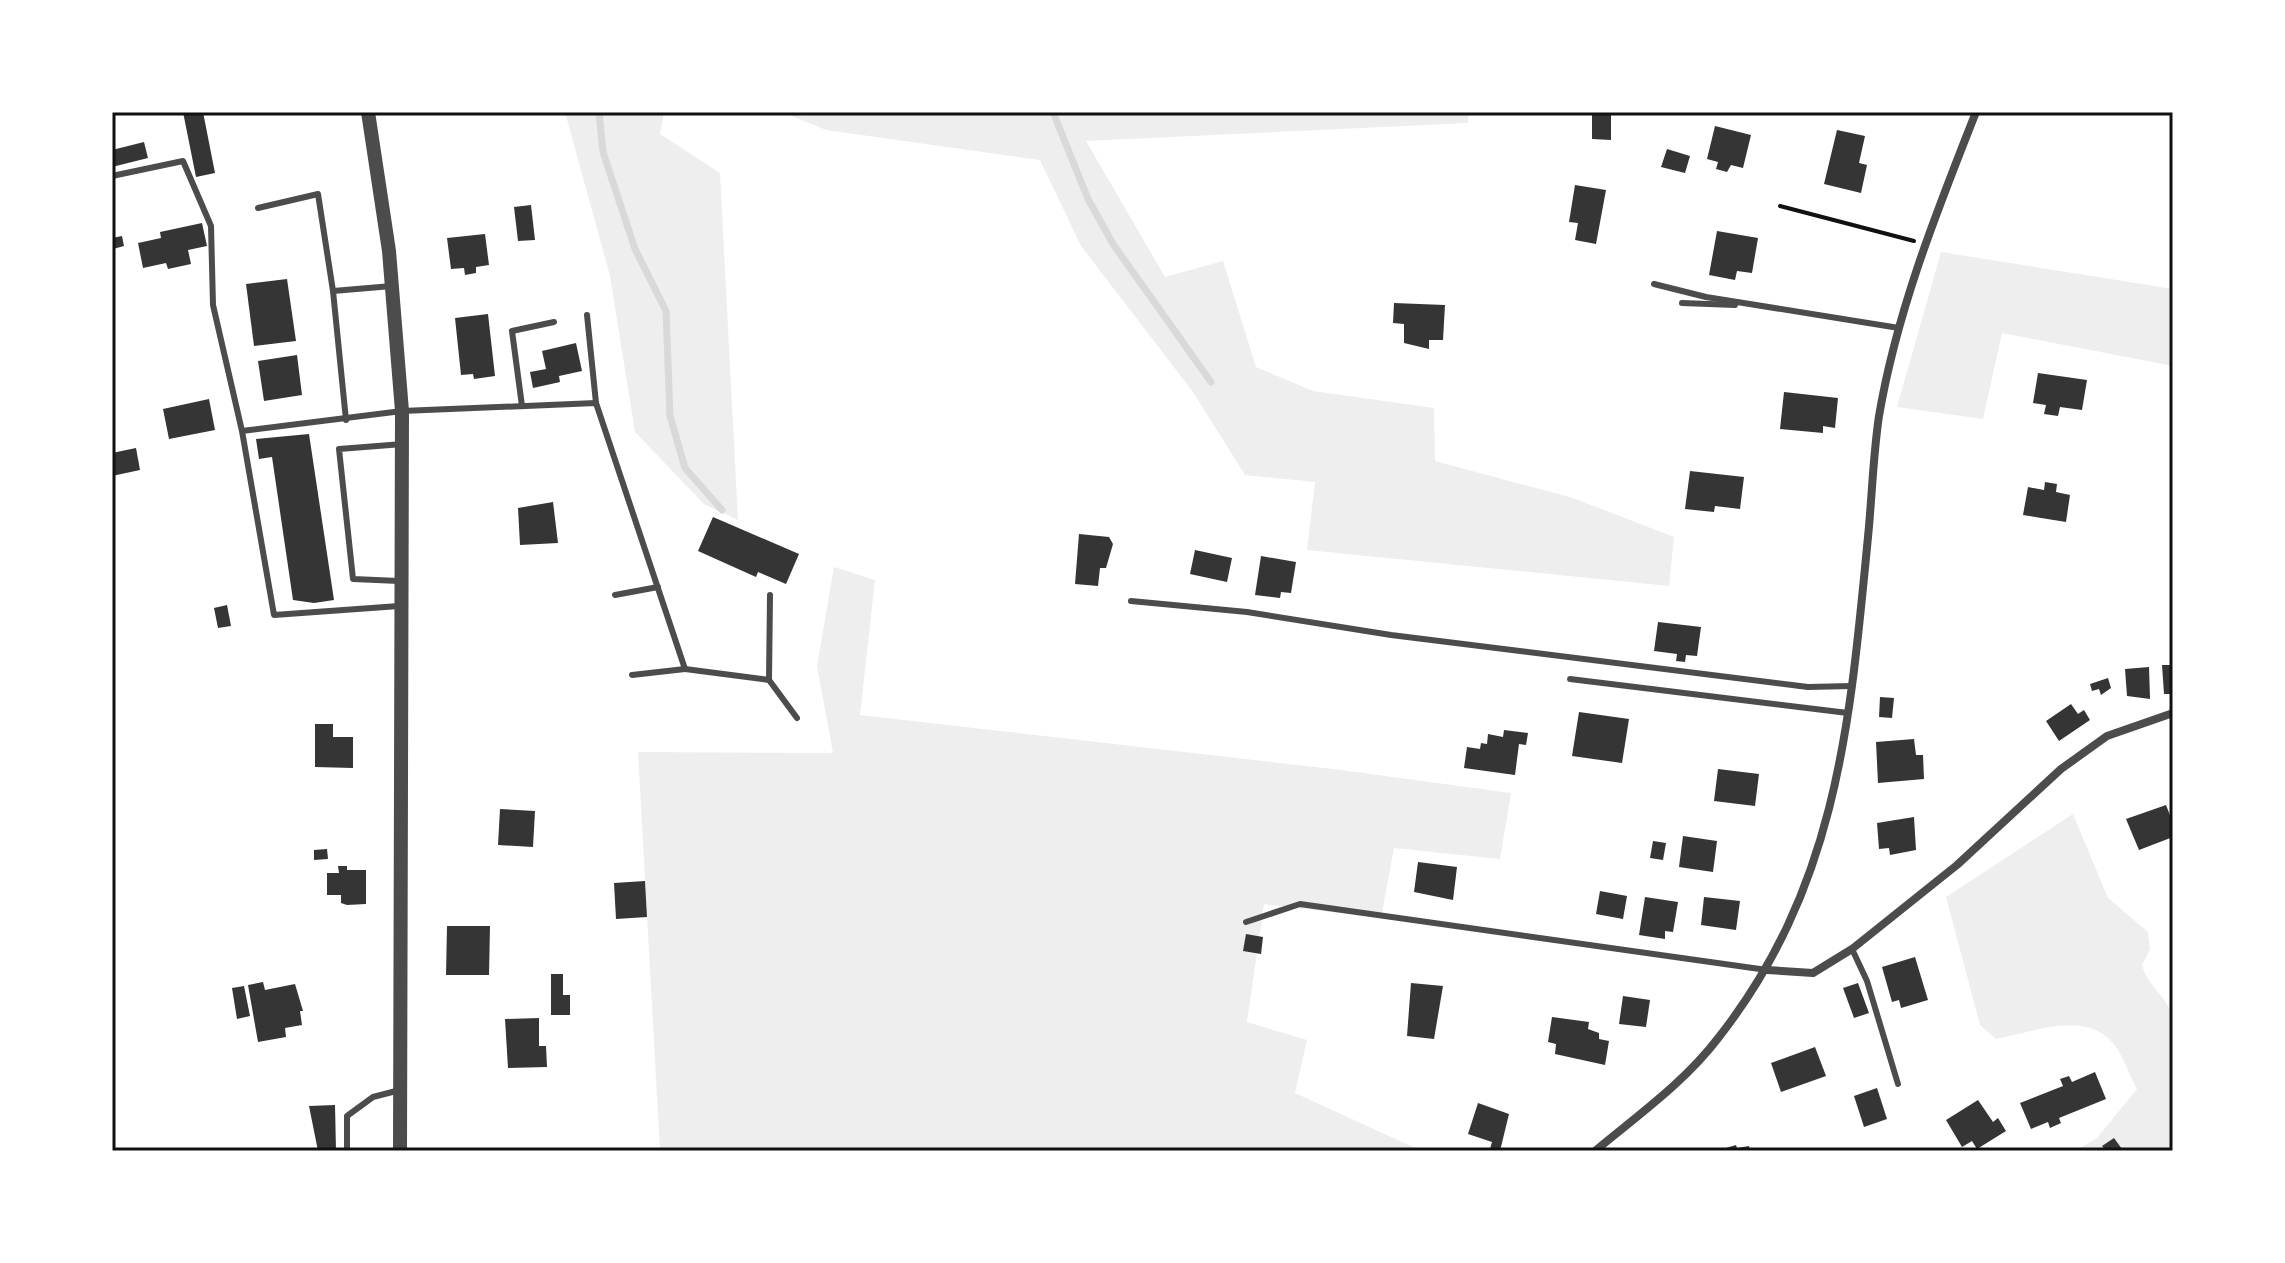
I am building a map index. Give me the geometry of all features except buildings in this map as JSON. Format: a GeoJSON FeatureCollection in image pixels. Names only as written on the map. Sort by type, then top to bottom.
{"type":"FeatureCollection","features":[{"type":"Feature","properties":{"kind":"street"},"geometry":{"type":"LineString","coordinates":[[368,112],[392,286],[402,411],[400,1151]]}},
{"type":"Feature","properties":{"kind":"street"},"geometry":{"type":"LineString","coordinates":[[1595,1151],[1688,1072],[1718,1039],[1767,970],[1785,938],[1817,856],[1842,760],[1879,417],[1899,328],[1924,243],[1976,112]]}},
{"type":"Feature","properties":{"kind":"street"},"geometry":{"type":"LineString","coordinates":[[1767,970],[1813,973],[1852,949],[1957,865],[2061,769],[2107,736],[2173,713]]}},
{"type":"Feature","properties":{"kind":"lane"},"geometry":{"type":"LineString","coordinates":[[112,176],[183,161],[211,226],[213,305],[242,431],[274,615],[403,606]]}},
{"type":"Feature","properties":{"kind":"lane"},"geometry":{"type":"LineString","coordinates":[[258,208],[318,194],[333,291],[346,420]]}},
{"type":"Feature","properties":{"kind":"lane"},"geometry":{"type":"LineString","coordinates":[[1654,284],[1762,306],[1899,328]]}},
{"type":"Feature","properties":{"kind":"lane"},"geometry":{"type":"LineString","coordinates":[[333,291],[392,286]]}},
{"type":"Feature","properties":{"kind":"lane"},"geometry":{"type":"LineString","coordinates":[[1682,303],[1762,306]]}},
{"type":"Feature","properties":{"kind":"lane"},"geometry":{"type":"LineString","coordinates":[[587,315],[596,403],[685,669]]}},
{"type":"Feature","properties":{"kind":"lane"},"geometry":{"type":"LineString","coordinates":[[522,406],[512,331],[554,322]]}},
{"type":"Feature","properties":{"kind":"lane"},"geometry":{"type":"LineString","coordinates":[[242,431],[402,411],[596,403]]}},
{"type":"Feature","properties":{"kind":"lane"},"geometry":{"type":"LineString","coordinates":[[403,444],[339,449],[353,579],[403,581]]}},
{"type":"Feature","properties":{"kind":"lane"},"geometry":{"type":"LineString","coordinates":[[615,595],[658,587]]}},
{"type":"Feature","properties":{"kind":"lane"},"geometry":{"type":"LineString","coordinates":[[770,595],[769,680],[797,718]]}},
{"type":"Feature","properties":{"kind":"lane"},"geometry":{"type":"LineString","coordinates":[[1131,601],[1247,612],[1391,635],[1808,687],[1852,686]]}},
{"type":"Feature","properties":{"kind":"lane"},"geometry":{"type":"LineString","coordinates":[[632,675],[685,669],[769,680]]}},
{"type":"Feature","properties":{"kind":"lane"},"geometry":{"type":"LineString","coordinates":[[1570,679],[1848,713]]}},
{"type":"Feature","properties":{"kind":"lane"},"geometry":{"type":"LineString","coordinates":[[1246,922],[1300,904],[1767,970]]}},
{"type":"Feature","properties":{"kind":"lane"},"geometry":{"type":"LineString","coordinates":[[1852,949],[1867,981],[1898,1084]]}},
{"type":"Feature","properties":{"kind":"lane"},"geometry":{"type":"LineString","coordinates":[[347,1151],[347,1116],[373,1097],[400,1090]]}},
{"type":"Feature","properties":{"kind":"path"},"geometry":{"type":"LineString","coordinates":[[1780,206],[1924,243]]}},
{"type":"Feature","properties":{"kind":"shaded area"},"geometry":{"type":"Polygon","coordinates":[[[565,112],[664,112],[660,134],[720,173],[738,520],[704,504],[635,432],[610,276],[565,112]]]}},
{"type":"Feature","properties":{"kind":"shaded area"},"geometry":{"type":"Polygon","coordinates":[[[782,112],[1469,112],[1468,123],[1086,141],[1165,277],[1223,261],[1256,367],[1313,391],[1434,408],[1435,461],[1573,498],[1674,537],[1669,586],[1307,550],[1315,482],[1245,475],[1193,392],[1081,246],[1040,160],[826,130],[782,112]]]}},
{"type":"Feature","properties":{"kind":"shaded area"},"geometry":{"type":"Polygon","coordinates":[[[1941,252],[2173,289],[2173,366],[2002,333],[1983,419],[1897,407],[1941,252]]]}},
{"type":"Feature","properties":{"kind":"shaded area"},"geometry":{"type":"Polygon","coordinates":[[[834,567],[875,580],[860,715],[1341,770],[1511,793],[1500,859],[1394,848],[1381,918],[1264,904],[1247,1022],[1307,1040],[1295,1093],[1422,1151],[660,1151],[638,752],[833,753],[817,666],[834,567]]]}},
{"type":"Feature","properties":{"kind":"shaded area"},"geometry":{"type":"Polygon","coordinates":[[[2073,814],[2108,898],[2148,932],[2150,949],[2142,965],[2171,1011],[2175,1033],[2173,1151],[2075,1151],[2097,1138],[2137,1089],[2118,1050],[2098,1031],[2070,1025],[2055,1026],[1996,1039],[1980,1025],[1946,897],[2073,814]]]}},
{"type":"Feature","properties":{"kind":"waterway"},"geometry":{"type":"LineString","coordinates":[[599,112],[603,152],[635,249],[666,311],[670,416],[685,468],[722,510]]}},
{"type":"Feature","properties":{"kind":"waterway"},"geometry":{"type":"LineString","coordinates":[[1053,112],[1088,199],[1113,244],[1211,382]]}}]}
